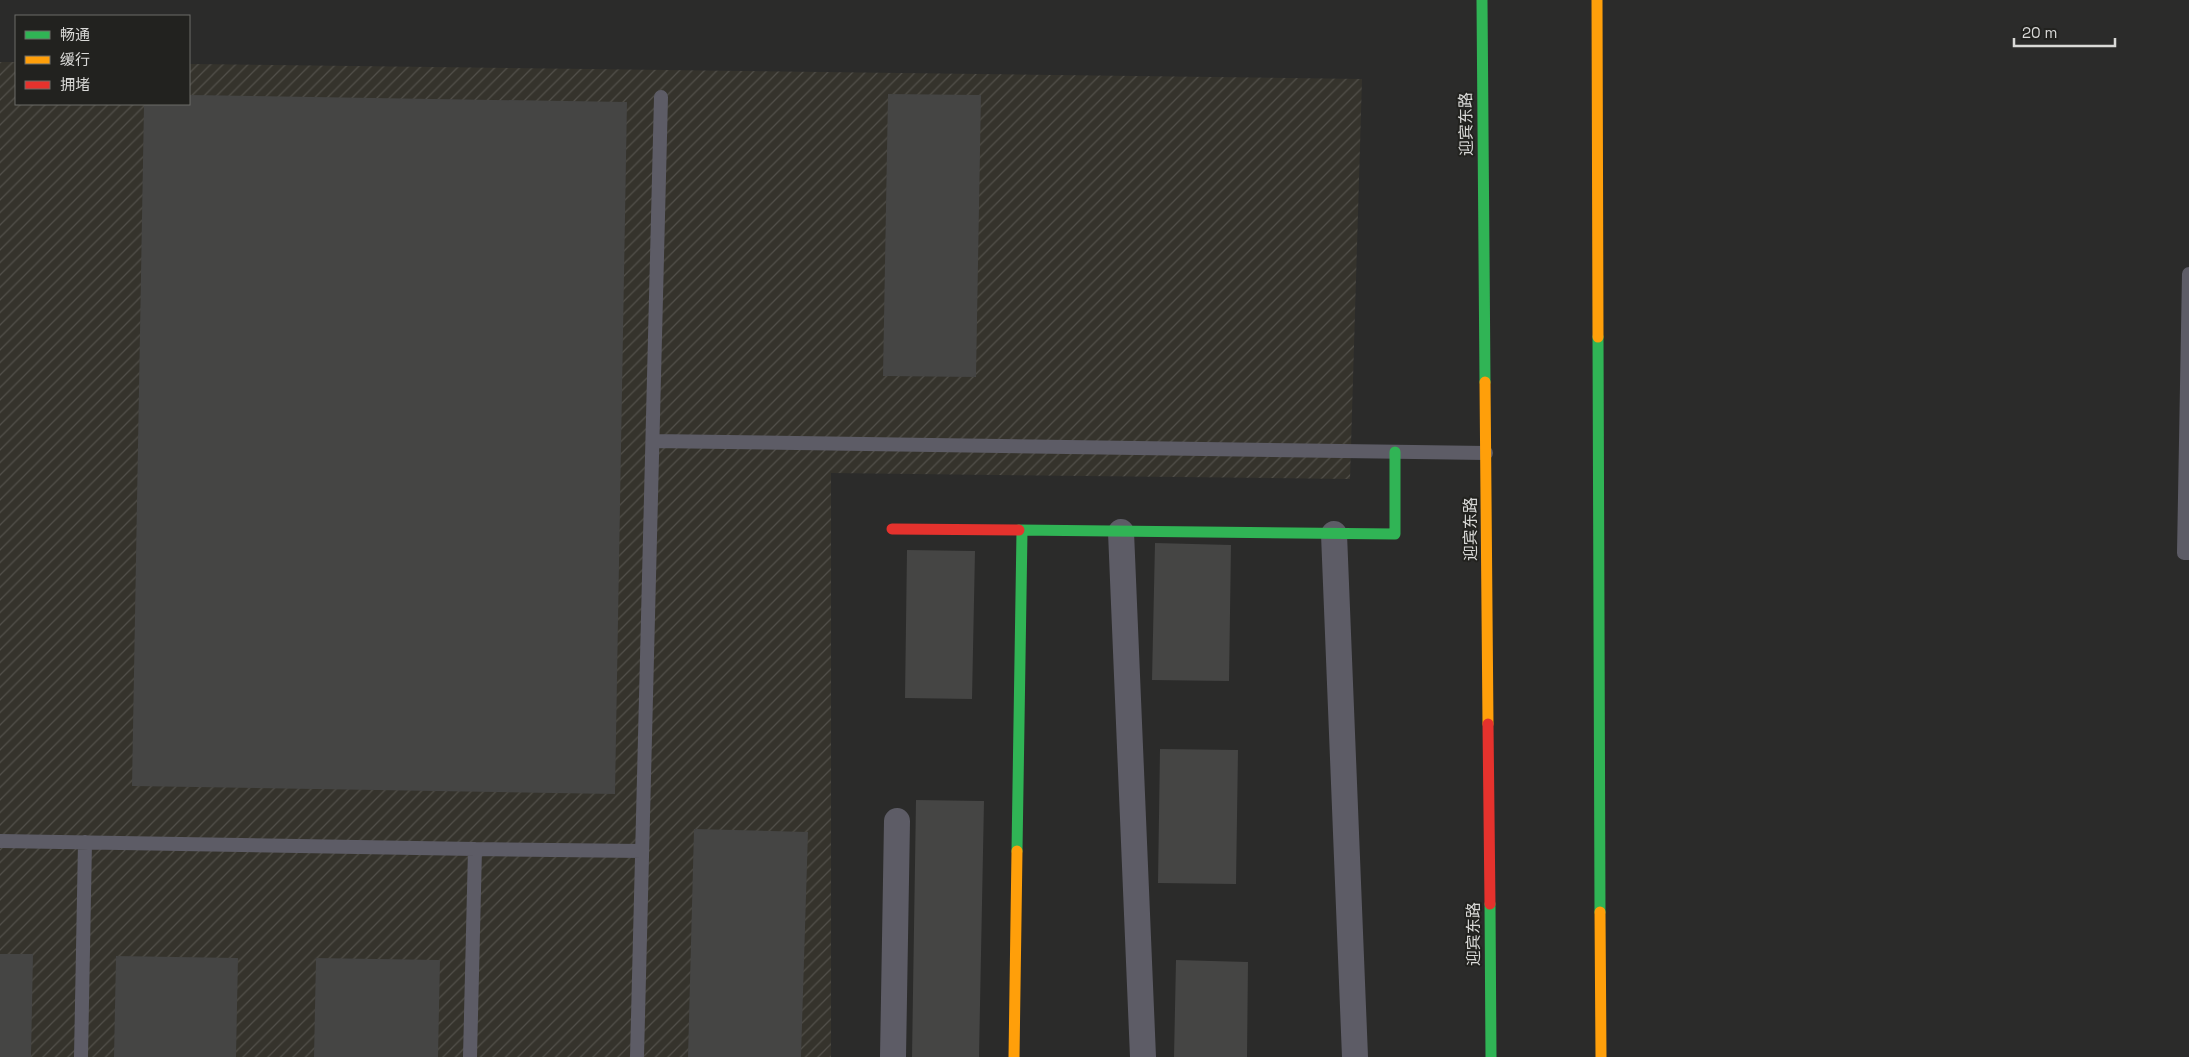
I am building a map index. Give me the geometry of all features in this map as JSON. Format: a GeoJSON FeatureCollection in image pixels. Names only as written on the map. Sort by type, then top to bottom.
{"type":"FeatureCollection","features":[{"type":"Feature","properties":{"kind":"main road","name":"迎宾东路"},"geometry":{"type":"LineString","coordinates":[[1482,0],[1491,1057]]}},
{"type":"Feature","properties":{"kind":"main road"},"geometry":{"type":"LineString","coordinates":[[1597,0],[1601,1057]]}},
{"type":"Feature","properties":{"kind":"main road"},"geometry":{"type":"LineString","coordinates":[[892,530],[1395,534],[1395,452]]}},
{"type":"Feature","properties":{"kind":"main road"},"geometry":{"type":"LineString","coordinates":[[1014,1057],[1022,531]]}},
{"type":"Feature","properties":{"kind":"street"},"geometry":{"type":"LineString","coordinates":[[1121,532],[1143,1057]]}},
{"type":"Feature","properties":{"kind":"street"},"geometry":{"type":"LineString","coordinates":[[1334,534],[1355,1057]]}},
{"type":"Feature","properties":{"kind":"street"},"geometry":{"type":"LineString","coordinates":[[893,1057],[897,821]]}},
{"type":"Feature","properties":{"kind":"lane"},"geometry":{"type":"LineString","coordinates":[[637,1057],[661,97]]}},
{"type":"Feature","properties":{"kind":"lane"},"geometry":{"type":"LineString","coordinates":[[2189,274],[2184,553],[2189,553]]}},
{"type":"Feature","properties":{"kind":"lane"},"geometry":{"type":"LineString","coordinates":[[653,441],[1486,453]]}},
{"type":"Feature","properties":{"kind":"lane"},"geometry":{"type":"LineString","coordinates":[[0,841],[642,852]]}},
{"type":"Feature","properties":{"kind":"lane"},"geometry":{"type":"LineString","coordinates":[[81,1057],[85,842]]}},
{"type":"Feature","properties":{"kind":"lane"},"geometry":{"type":"LineString","coordinates":[[470,1057],[475,848]]}},
{"type":"Feature","properties":{"kind":"shaded area"},"geometry":{"type":"Polygon","coordinates":[[[0,62],[15,62],[15,105],[190,105],[190,64],[1362,79],[1350,479],[831,473],[831,1057],[0,1057],[0,62]]]}},
{"type":"Feature","properties":{"kind":"building"},"geometry":{"type":"Polygon","coordinates":[[[888,94],[981,95],[976,377],[883,376],[888,94]]]}},
{"type":"Feature","properties":{"kind":"building"},"geometry":{"type":"Polygon","coordinates":[[[190,95],[627,102],[615,794],[132,786],[144,105],[190,105],[190,95]]]}},
{"type":"Feature","properties":{"kind":"building"},"geometry":{"type":"Polygon","coordinates":[[[1155,543],[1231,545],[1229,681],[1152,680],[1155,543]]]}},
{"type":"Feature","properties":{"kind":"building"},"geometry":{"type":"Polygon","coordinates":[[[907,550],[975,551],[972,699],[905,698],[907,550]]]}},
{"type":"Feature","properties":{"kind":"building"},"geometry":{"type":"Polygon","coordinates":[[[1160,749],[1238,750],[1236,884],[1158,883],[1160,749]]]}},
{"type":"Feature","properties":{"kind":"building"},"geometry":{"type":"Polygon","coordinates":[[[916,800],[984,801],[979,1057],[912,1057],[916,800]]]}},
{"type":"Feature","properties":{"kind":"building"},"geometry":{"type":"Polygon","coordinates":[[[694,829],[808,832],[801,1057],[688,1057],[694,829]]]}},
{"type":"Feature","properties":{"kind":"building"},"geometry":{"type":"Polygon","coordinates":[[[0,954],[33,954],[31,1057],[0,1057],[0,954]]]}},
{"type":"Feature","properties":{"kind":"building"},"geometry":{"type":"Polygon","coordinates":[[[116,956],[238,958],[236,1057],[114,1057],[116,956]]]}},
{"type":"Feature","properties":{"kind":"building"},"geometry":{"type":"Polygon","coordinates":[[[316,958],[440,960],[438,1057],[314,1057],[316,958]]]}},
{"type":"Feature","properties":{"kind":"building"},"geometry":{"type":"Polygon","coordinates":[[[1176,960],[1248,962],[1247,1057],[1174,1057],[1176,960]]]}},
{"type":"Feature","properties":{"kind":"traffic: fast"},"geometry":{"type":"LineString","coordinates":[[1482,0],[1485,382]]}},
{"type":"Feature","properties":{"kind":"traffic: fast"},"geometry":{"type":"LineString","coordinates":[[1598,337],[1600,912]]}},
{"type":"Feature","properties":{"kind":"traffic: fast"},"geometry":{"type":"LineString","coordinates":[[1019,530],[1395,534],[1395,452]]}},
{"type":"Feature","properties":{"kind":"traffic: fast"},"geometry":{"type":"LineString","coordinates":[[1017,851],[1022,531]]}},
{"type":"Feature","properties":{"kind":"traffic: fast"},"geometry":{"type":"LineString","coordinates":[[1490,904],[1491,1057]]}},
{"type":"Feature","properties":{"kind":"traffic: slow"},"geometry":{"type":"LineString","coordinates":[[1597,0],[1598,337]]}},
{"type":"Feature","properties":{"kind":"traffic: slow"},"geometry":{"type":"LineString","coordinates":[[1485,382],[1488,724]]}},
{"type":"Feature","properties":{"kind":"traffic: slow"},"geometry":{"type":"LineString","coordinates":[[1014,1057],[1017,851]]}},
{"type":"Feature","properties":{"kind":"traffic: slow"},"geometry":{"type":"LineString","coordinates":[[1600,912],[1601,1057]]}},
{"type":"Feature","properties":{"kind":"traffic: jam"},"geometry":{"type":"LineString","coordinates":[[892,529],[1019,530]]}},
{"type":"Feature","properties":{"kind":"traffic: jam"},"geometry":{"type":"LineString","coordinates":[[1488,724],[1490,904]]}}]}
